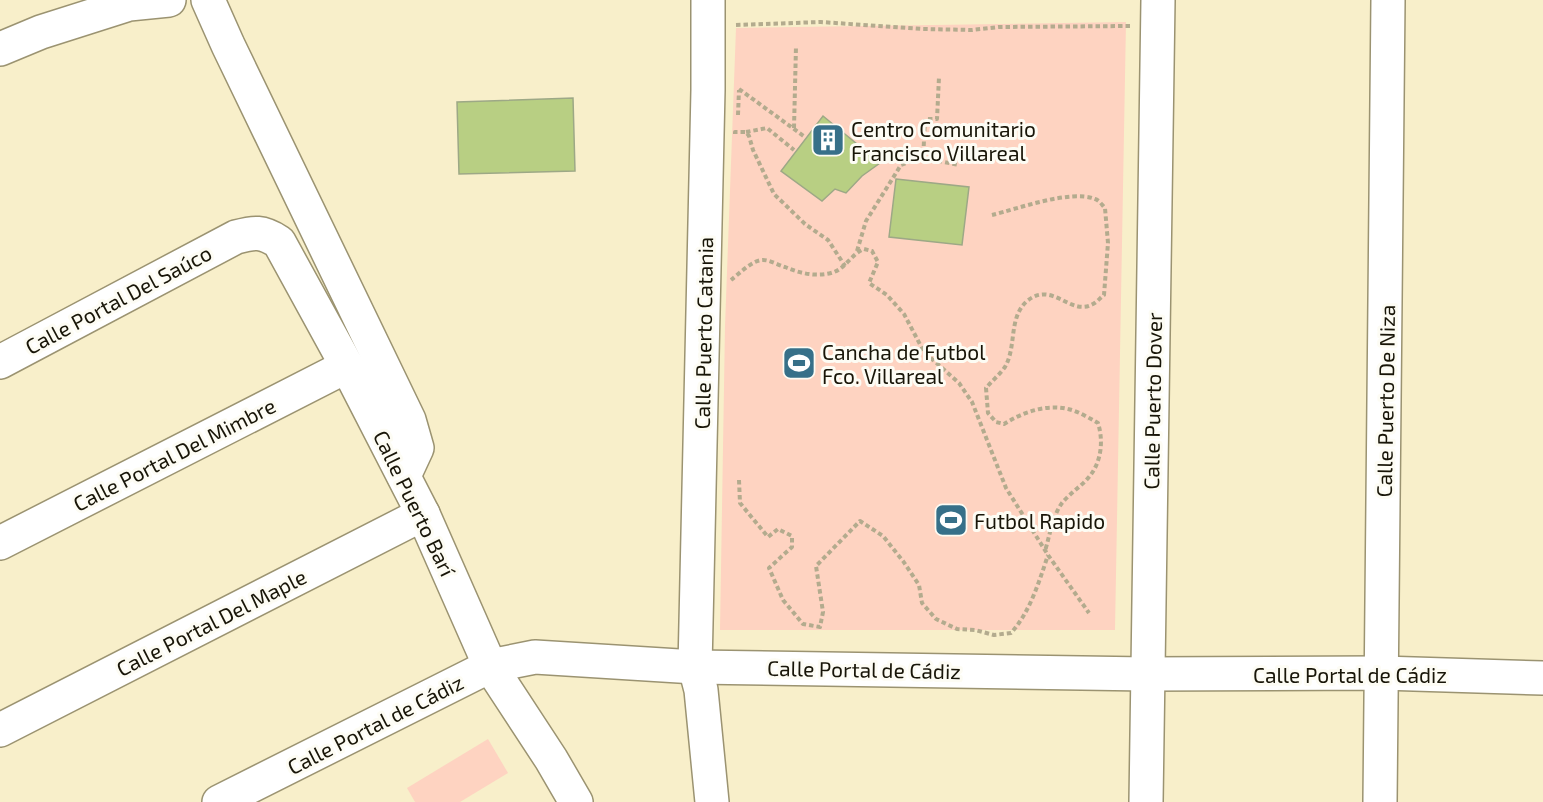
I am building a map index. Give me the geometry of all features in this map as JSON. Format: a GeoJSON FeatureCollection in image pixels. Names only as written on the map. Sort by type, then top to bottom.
{"type":"FeatureCollection","features":[{"type":"Feature","properties":{"kind":"street"},"geometry":{"type":"LineString","coordinates":[[0,49],[41,32],[129,4],[168,0]]}},
{"type":"Feature","properties":{"kind":"street","name":"Calle Puerto Barí"},"geometry":{"type":"LineString","coordinates":[[208,0],[298,191],[404,476],[490,666],[551,759],[576,802]]}},
{"type":"Feature","properties":{"kind":"street","name":"Calle Puerto Catania"},"geometry":{"type":"LineString","coordinates":[[708,0],[708,113],[695,667],[701,690],[712,802]]}},
{"type":"Feature","properties":{"kind":"street","name":"Calle Puerto De Niza"},"geometry":{"type":"LineString","coordinates":[[1380,802],[1388,0]]}},
{"type":"Feature","properties":{"kind":"street","name":"Calle Puerto Dover"},"geometry":{"type":"LineString","coordinates":[[1146,802],[1158,13]]}},
{"type":"Feature","properties":{"kind":"street"},"geometry":{"type":"LineString","coordinates":[[279,242],[291,220],[298,191]]}},
{"type":"Feature","properties":{"kind":"street","name":"Calle Portal Del Saúco"},"geometry":{"type":"LineString","coordinates":[[0,362],[236,237],[252,233],[265,234],[279,242]]}},
{"type":"Feature","properties":{"kind":"street","name":"Calle Puerto Barí"},"geometry":{"type":"LineString","coordinates":[[279,242],[362,360]]}},
{"type":"Feature","properties":{"kind":"street","name":"Calle Portal Del Mimbre"},"geometry":{"type":"LineString","coordinates":[[0,543],[362,360]]}},
{"type":"Feature","properties":{"kind":"street","name":"Calle Portal Del Maple"},"geometry":{"type":"LineString","coordinates":[[0,730],[423,514]]}},
{"type":"Feature","properties":{"kind":"street","name":"Calle Portal de Cádiz"},"geometry":{"type":"LineString","coordinates":[[219,802],[490,666],[535,657],[695,667],[1147,674],[1382,673],[1543,678]]}},
{"type":"Feature","properties":{"kind":"path"},"geometry":{"type":"LineString","coordinates":[[732,26],[821,22],[972,30],[1158,13]]}},
{"type":"Feature","properties":{"kind":"path"},"geometry":{"type":"LineString","coordinates":[[794,129],[796,46]]}},
{"type":"Feature","properties":{"kind":"path"},"geometry":{"type":"LineString","coordinates":[[923,160],[925,119],[937,119],[939,77]]}},
{"type":"Feature","properties":{"kind":"path"},"geometry":{"type":"LineString","coordinates":[[739,89],[805,137]]}},
{"type":"Feature","properties":{"kind":"path"},"geometry":{"type":"LineString","coordinates":[[734,140],[735,132],[767,128],[794,150]]}},
{"type":"Feature","properties":{"kind":"path"},"geometry":{"type":"LineString","coordinates":[[746,132],[774,194],[806,224],[828,240],[844,266]]}},
{"type":"Feature","properties":{"kind":"path"},"geometry":{"type":"LineString","coordinates":[[857,252],[866,221],[901,165],[914,160],[923,160],[959,165]]}},
{"type":"Feature","properties":{"kind":"path"},"geometry":{"type":"LineString","coordinates":[[739,480],[740,503],[768,537],[778,529],[792,536],[792,547],[769,568],[783,600],[803,624],[820,627],[823,612],[816,566],[860,521],[883,536],[903,561],[919,585],[922,603],[936,619],[957,629],[975,630],[994,635],[1011,633],[1020,623],[1037,586],[1047,553],[1053,520],[1062,504],[1092,473],[1099,456],[1102,437],[1098,423],[1068,409],[1035,410],[1018,415],[1004,423],[996,422],[988,413],[987,388],[1005,367],[1010,353],[1015,319],[1025,303],[1036,295],[1051,294],[1077,307],[1092,305],[1104,295],[1108,243],[1105,208],[1096,199],[1080,196],[1061,197],[992,215]]}},
{"type":"Feature","properties":{"kind":"path"},"geometry":{"type":"LineString","coordinates":[[730,272],[730,281],[753,263],[762,260],[812,275],[830,273],[844,266],[857,252],[864,249],[872,251],[878,262],[869,283],[887,295],[904,314],[924,352],[959,383],[972,402],[1005,489],[1089,613]]}},
{"type":"Feature","properties":{"kind":"shaded area"},"geometry":{"type":"Polygon","coordinates":[[[1126,22],[1115,630],[720,630],[725,326],[736,28],[1126,22]]]}},
{"type":"Feature","properties":{"kind":"shaded area"},"geometry":{"type":"Polygon","coordinates":[[[488,739],[508,773],[460,802],[415,802],[407,788],[488,739]]]}},
{"type":"Feature","properties":{"kind":"building"},"geometry":{"type":"Polygon","coordinates":[[[573,98],[575,171],[459,174],[457,102],[573,98]]]}},
{"type":"Feature","properties":{"kind":"building","name":"Centro Comunitario Francisco Villareal"},"geometry":{"type":"Polygon","coordinates":[[[823,116],[880,163],[862,176],[846,193],[835,189],[822,201],[781,171],[823,116]]]}},
{"type":"Feature","properties":{"kind":"building"},"geometry":{"type":"Polygon","coordinates":[[[896,179],[969,187],[962,245],[889,237],[896,179]]]}},
{"type":"Feature","properties":{"kind":"place","name":"Centro Comunitario Francisco Villareal"},"geometry":{"type":"Point","coordinates":[828,140]}},
{"type":"Feature","properties":{"kind":"place","name":"Cancha de Futbol Fco. Villareal"},"geometry":{"type":"Point","coordinates":[799,363]}},
{"type":"Feature","properties":{"kind":"place","name":"Futbol Rapido"},"geometry":{"type":"Point","coordinates":[951,520]}}]}
